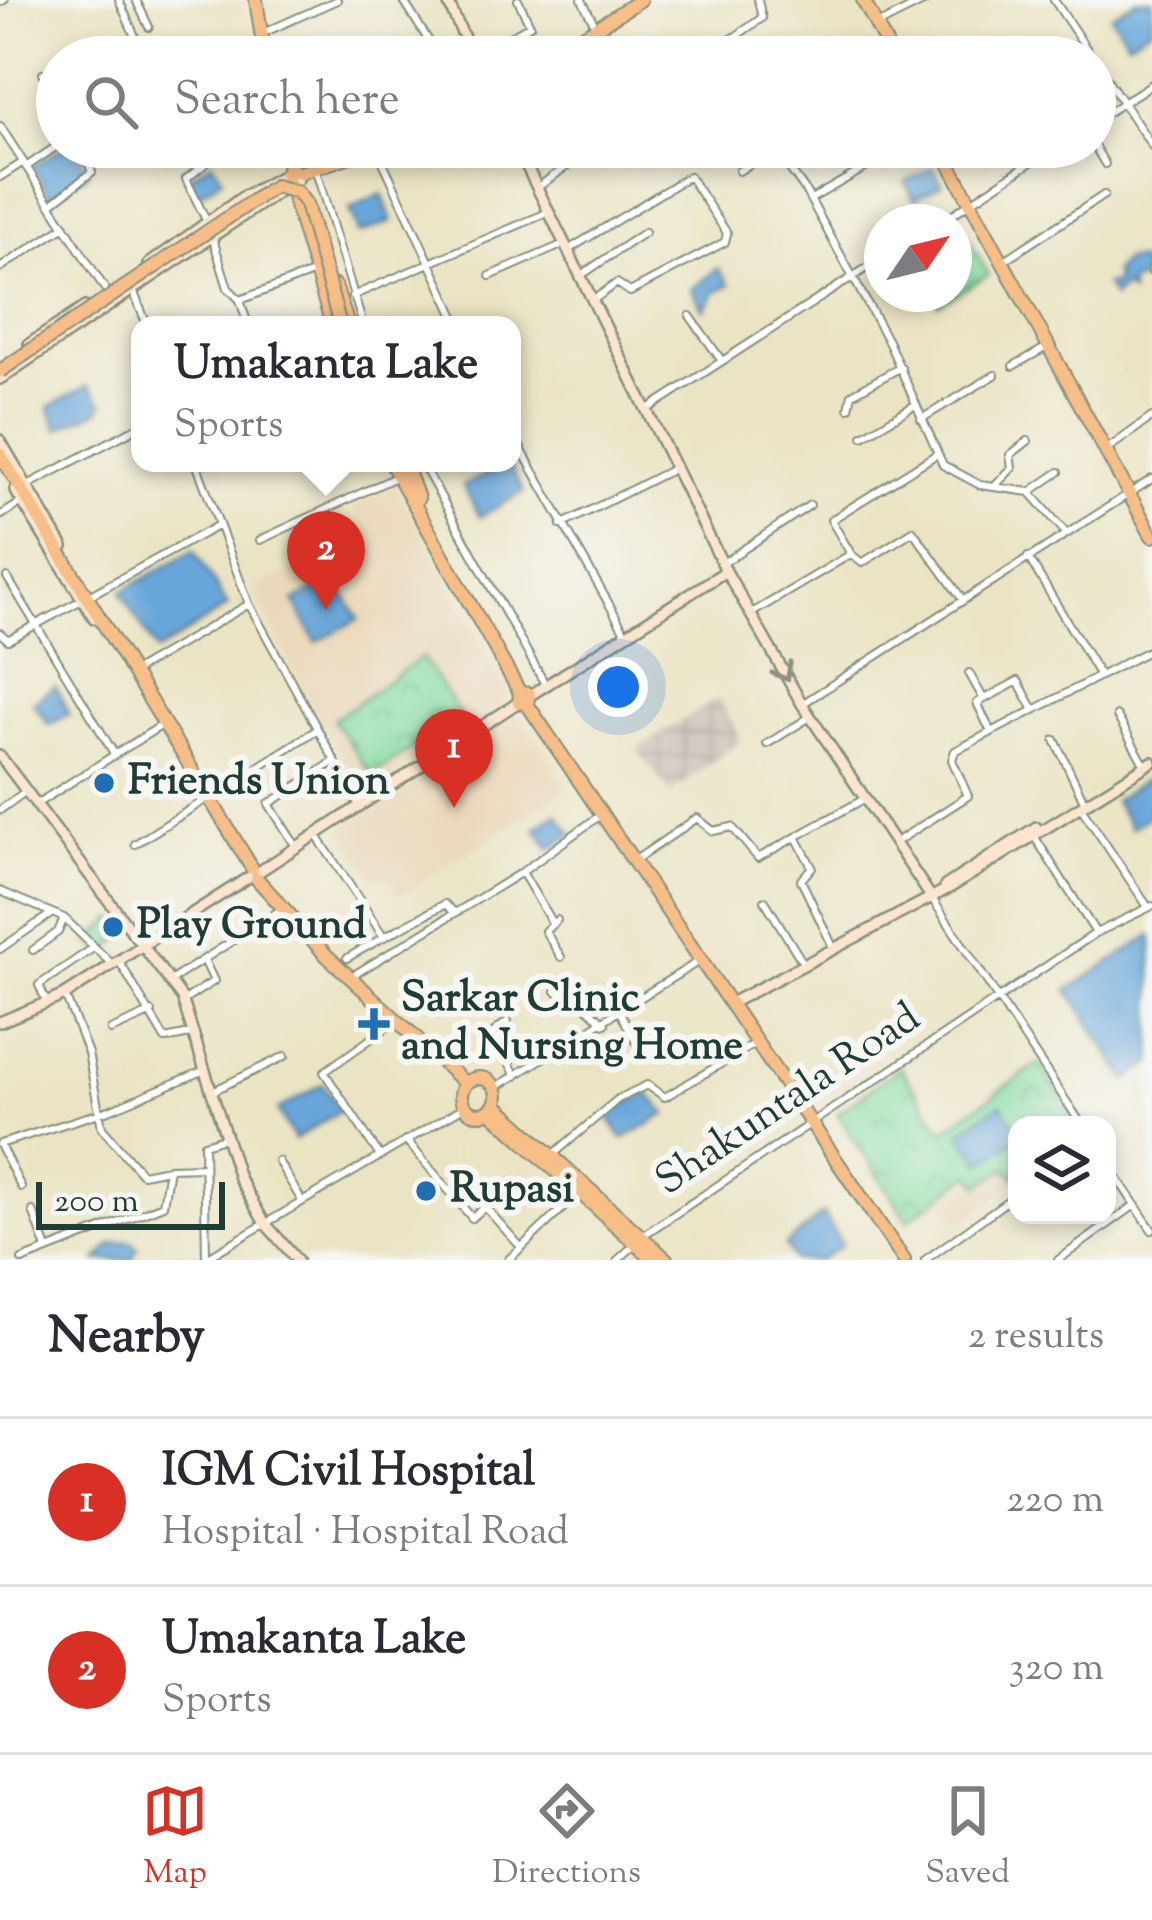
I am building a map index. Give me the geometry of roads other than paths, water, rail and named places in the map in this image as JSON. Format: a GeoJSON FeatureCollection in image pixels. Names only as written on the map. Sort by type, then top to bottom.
{"type":"FeatureCollection","features":[{"type":"Feature","properties":{"kind":"main road"},"geometry":{"type":"LineString","coordinates":[[256,0],[267,36]]}},
{"type":"Feature","properties":{"kind":"main road"},"geometry":{"type":"LineString","coordinates":[[582,36],[640,0]]}},
{"type":"Feature","properties":{"kind":"main road"},"geometry":{"type":"LineString","coordinates":[[862,0],[882,36]]}},
{"type":"Feature","properties":{"kind":"main road"},"geometry":{"type":"LineString","coordinates":[[294,168],[313,210],[338,316]]}},
{"type":"Feature","properties":{"kind":"main road"},"geometry":{"type":"LineString","coordinates":[[296,173],[311,168]]}},
{"type":"Feature","properties":{"kind":"main road"},"geometry":{"type":"LineString","coordinates":[[951,168],[970,204]]}},
{"type":"Feature","properties":{"kind":"main road"},"geometry":{"type":"LineString","coordinates":[[296,173],[316,272],[336,316]]}},
{"type":"Feature","properties":{"kind":"main road"},"geometry":{"type":"LineString","coordinates":[[0,372],[275,186],[297,192],[306,204],[337,316]]}},
{"type":"Feature","properties":{"kind":"main road"},"geometry":{"type":"LineString","coordinates":[[972,208],[1152,534]]}},
{"type":"Feature","properties":{"kind":"main road"},"geometry":{"type":"LineString","coordinates":[[0,459],[22,482],[98,622],[254,874],[349,977],[466,1083]]}},
{"type":"Feature","properties":{"kind":"main road"},"geometry":{"type":"LineString","coordinates":[[401,472],[524,699],[734,1002],[904,1260]]}},
{"type":"Feature","properties":{"kind":"main road"},"geometry":{"type":"LineString","coordinates":[[482,1078],[495,1088],[492,1108],[476,1114],[464,1107],[460,1092],[466,1083],[482,1078]]}},
{"type":"Feature","properties":{"kind":"main road"},"geometry":{"type":"LineString","coordinates":[[492,1108],[552,1156],[654,1260]]}},
{"type":"Feature","properties":{"kind":"main road"},"geometry":{"type":"LineString","coordinates":[[492,1108],[580,1192],[668,1260]]}},
{"type":"Feature","properties":{"kind":"street"},"geometry":{"type":"LineString","coordinates":[[119,0],[135,36]]}},
{"type":"Feature","properties":{"kind":"street"},"geometry":{"type":"LineString","coordinates":[[136,0],[149,27]]}},
{"type":"Feature","properties":{"kind":"street"},"geometry":{"type":"LineString","coordinates":[[268,31],[337,0]]}},
{"type":"Feature","properties":{"kind":"street"},"geometry":{"type":"LineString","coordinates":[[403,0],[426,36]]}},
{"type":"Feature","properties":{"kind":"street"},"geometry":{"type":"LineString","coordinates":[[464,36],[449,4],[465,0]]}},
{"type":"Feature","properties":{"kind":"street"},"geometry":{"type":"LineString","coordinates":[[511,36],[530,25],[518,0]]}},
{"type":"Feature","properties":{"kind":"street"},"geometry":{"type":"LineString","coordinates":[[582,0],[596,27]]}},
{"type":"Feature","properties":{"kind":"street"},"geometry":{"type":"LineString","coordinates":[[736,36],[762,18],[758,0]]}},
{"type":"Feature","properties":{"kind":"street"},"geometry":{"type":"LineString","coordinates":[[876,25],[927,0]]}},
{"type":"Feature","properties":{"kind":"street"},"geometry":{"type":"LineString","coordinates":[[1054,0],[1078,36]]}},
{"type":"Feature","properties":{"kind":"street"},"geometry":{"type":"LineString","coordinates":[[1116,108],[1152,84]]}},
{"type":"Feature","properties":{"kind":"street"},"geometry":{"type":"LineString","coordinates":[[1116,92],[1148,132],[1152,146]]}},
{"type":"Feature","properties":{"kind":"street"},"geometry":{"type":"LineString","coordinates":[[0,127],[107,292]]}},
{"type":"Feature","properties":{"kind":"street"},"geometry":{"type":"LineString","coordinates":[[0,178],[36,158]]}},
{"type":"Feature","properties":{"kind":"street"},"geometry":{"type":"LineString","coordinates":[[51,204],[92,172],[90,168]]}},
{"type":"Feature","properties":{"kind":"street"},"geometry":{"type":"LineString","coordinates":[[200,168],[186,179],[207,222]]}},
{"type":"Feature","properties":{"kind":"street"},"geometry":{"type":"LineString","coordinates":[[386,168],[455,316]]}},
{"type":"Feature","properties":{"kind":"street"},"geometry":{"type":"LineString","coordinates":[[527,168],[724,567],[802,704],[1076,1116]]}},
{"type":"Feature","properties":{"kind":"street"},"geometry":{"type":"LineString","coordinates":[[537,188],[565,168]]}},
{"type":"Feature","properties":{"kind":"street"},"geometry":{"type":"LineString","coordinates":[[789,168],[811,200],[901,367],[937,454],[959,478],[1030,492],[1065,532]]}},
{"type":"Feature","properties":{"kind":"street"},"geometry":{"type":"LineString","coordinates":[[811,200],[866,168]]}},
{"type":"Feature","properties":{"kind":"street"},"geometry":{"type":"LineString","coordinates":[[970,204],[1022,168]]}},
{"type":"Feature","properties":{"kind":"street"},"geometry":{"type":"LineString","coordinates":[[0,372],[107,292],[131,284],[207,222],[296,173]]}},
{"type":"Feature","properties":{"kind":"street"},"geometry":{"type":"LineString","coordinates":[[0,372],[212,236],[296,173]]}},
{"type":"Feature","properties":{"kind":"street"},"geometry":{"type":"LineString","coordinates":[[296,173],[360,316]]}},
{"type":"Feature","properties":{"kind":"street"},"geometry":{"type":"LineString","coordinates":[[490,276],[566,247],[689,176],[728,233],[724,242],[657,283],[631,292],[617,284],[593,300]]}},
{"type":"Feature","properties":{"kind":"street"},"geometry":{"type":"LineString","coordinates":[[1002,262],[1104,195]]}},
{"type":"Feature","properties":{"kind":"street"},"geometry":{"type":"LineString","coordinates":[[352,296],[549,212]]}},
{"type":"Feature","properties":{"kind":"street"},"geometry":{"type":"LineString","coordinates":[[0,268],[65,226]]}},
{"type":"Feature","properties":{"kind":"street"},"geometry":{"type":"LineString","coordinates":[[580,276],[646,232]]}},
{"type":"Feature","properties":{"kind":"street"},"geometry":{"type":"LineString","coordinates":[[212,236],[229,288],[245,316]]}},
{"type":"Feature","properties":{"kind":"street"},"geometry":{"type":"LineString","coordinates":[[646,410],[864,268]]}},
{"type":"Feature","properties":{"kind":"street"},"geometry":{"type":"LineString","coordinates":[[240,300],[316,272]]}},
{"type":"Feature","properties":{"kind":"street"},"geometry":{"type":"LineString","coordinates":[[131,284],[143,316]]}},
{"type":"Feature","properties":{"kind":"street"},"geometry":{"type":"LineString","coordinates":[[690,316],[722,361]]}},
{"type":"Feature","properties":{"kind":"street"},"geometry":{"type":"LineString","coordinates":[[1013,366],[1048,346]]}},
{"type":"Feature","properties":{"kind":"street"},"geometry":{"type":"LineString","coordinates":[[849,408],[852,394],[901,367]]}},
{"type":"Feature","properties":{"kind":"street"},"geometry":{"type":"LineString","coordinates":[[921,419],[995,375]]}},
{"type":"Feature","properties":{"kind":"street"},"geometry":{"type":"LineString","coordinates":[[863,436],[915,404]]}},
{"type":"Feature","properties":{"kind":"street"},"geometry":{"type":"LineString","coordinates":[[1106,451],[1152,417]]}},
{"type":"Feature","properties":{"kind":"street"},"geometry":{"type":"LineString","coordinates":[[0,440],[22,482],[131,430]]}},
{"type":"Feature","properties":{"kind":"street"},"geometry":{"type":"LineString","coordinates":[[994,487],[1012,468],[1010,454],[1028,441]]}},
{"type":"Feature","properties":{"kind":"street"},"geometry":{"type":"LineString","coordinates":[[521,451],[627,636]]}},
{"type":"Feature","properties":{"kind":"street"},"geometry":{"type":"LineString","coordinates":[[937,454],[831,520],[851,554],[862,563],[916,531],[963,600]]}},
{"type":"Feature","properties":{"kind":"street"},"geometry":{"type":"LineString","coordinates":[[0,459],[22,502],[85,598]]}},
{"type":"Feature","properties":{"kind":"street"},"geometry":{"type":"LineString","coordinates":[[561,524],[675,468]]}},
{"type":"Feature","properties":{"kind":"street"},"geometry":{"type":"LineString","coordinates":[[199,472],[249,604],[332,763],[361,808]]}},
{"type":"Feature","properties":{"kind":"street"},"geometry":{"type":"LineString","coordinates":[[260,540],[387,472]]}},
{"type":"Feature","properties":{"kind":"street"},"geometry":{"type":"LineString","coordinates":[[427,472],[545,686]]}},
{"type":"Feature","properties":{"kind":"street"},"geometry":{"type":"LineString","coordinates":[[1030,492],[1059,472]]}},
{"type":"Feature","properties":{"kind":"street"},"geometry":{"type":"LineString","coordinates":[[802,704],[1152,479]]}},
{"type":"Feature","properties":{"kind":"street"},"geometry":{"type":"LineString","coordinates":[[0,515],[22,502]]}},
{"type":"Feature","properties":{"kind":"street"},"geometry":{"type":"LineString","coordinates":[[0,1022],[65,995],[361,808],[627,636],[809,505]]}},
{"type":"Feature","properties":{"kind":"street"},"geometry":{"type":"LineString","coordinates":[[2,639],[217,526]]}},
{"type":"Feature","properties":{"kind":"street"},"geometry":{"type":"LineString","coordinates":[[752,614],[851,554]]}},
{"type":"Feature","properties":{"kind":"street"},"geometry":{"type":"LineString","coordinates":[[1028,557],[1100,676]]}},
{"type":"Feature","properties":{"kind":"street"},"geometry":{"type":"LineString","coordinates":[[8,577],[115,755]]}},
{"type":"Feature","properties":{"kind":"street"},"geometry":{"type":"LineString","coordinates":[[129,674],[249,604]]}},
{"type":"Feature","properties":{"kind":"street"},"geometry":{"type":"LineString","coordinates":[[896,842],[966,799],[968,789],[952,755],[1152,649]]}},
{"type":"Feature","properties":{"kind":"street"},"geometry":{"type":"LineString","coordinates":[[969,673],[983,698]]}},
{"type":"Feature","properties":{"kind":"street"},"geometry":{"type":"LineString","coordinates":[[992,732],[977,704],[1017,680],[1034,710]]}},
{"type":"Feature","properties":{"kind":"street"},"geometry":{"type":"LineString","coordinates":[[945,886],[1149,760],[1117,716]]}},
{"type":"Feature","properties":{"kind":"street"},"geometry":{"type":"LineString","coordinates":[[767,744],[810,717]]}},
{"type":"Feature","properties":{"kind":"street"},"geometry":{"type":"LineString","coordinates":[[35,804],[162,725]]}},
{"type":"Feature","properties":{"kind":"street"},"geometry":{"type":"LineString","coordinates":[[136,844],[211,801],[315,731]]}},
{"type":"Feature","properties":{"kind":"street"},"geometry":{"type":"LineString","coordinates":[[1054,740],[1082,802],[1150,907]]}},
{"type":"Feature","properties":{"kind":"street"},"geometry":{"type":"LineString","coordinates":[[0,756],[183,1001],[224,1138],[265,1222],[297,1260]]}},
{"type":"Feature","properties":{"kind":"street"},"geometry":{"type":"LineString","coordinates":[[298,848],[269,804],[332,763]]}},
{"type":"Feature","properties":{"kind":"street"},"geometry":{"type":"LineString","coordinates":[[0,810],[26,791]]}},
{"type":"Feature","properties":{"kind":"street"},"geometry":{"type":"LineString","coordinates":[[634,861],[697,818],[713,831],[732,827],[758,858],[864,799]]}},
{"type":"Feature","properties":{"kind":"street"},"geometry":{"type":"LineString","coordinates":[[734,1002],[1034,836],[1082,802]]}},
{"type":"Feature","properties":{"kind":"street"},"geometry":{"type":"LineString","coordinates":[[349,977],[522,872],[602,814]]}},
{"type":"Feature","properties":{"kind":"street"},"geometry":{"type":"LineString","coordinates":[[317,836],[384,937]]}},
{"type":"Feature","properties":{"kind":"street"},"geometry":{"type":"LineString","coordinates":[[1034,836],[1096,933]]}},
{"type":"Feature","properties":{"kind":"street"},"geometry":{"type":"LineString","coordinates":[[796,837],[812,866],[801,880],[833,947]]}},
{"type":"Feature","properties":{"kind":"street"},"geometry":{"type":"LineString","coordinates":[[522,872],[554,921],[545,931],[561,957]]}},
{"type":"Feature","properties":{"kind":"street"},"geometry":{"type":"LineString","coordinates":[[0,891],[64,918],[93,948],[116,963],[167,1040],[196,1033]]}},
{"type":"Feature","properties":{"kind":"street"},"geometry":{"type":"LineString","coordinates":[[765,901],[802,963]]}},
{"type":"Feature","properties":{"kind":"street"},"geometry":{"type":"LineString","coordinates":[[346,958],[445,904],[456,914]]}},
{"type":"Feature","properties":{"kind":"street","name":"Shakuntala Road"},"geometry":{"type":"LineString","coordinates":[[619,1260],[639,1240],[812,1121],[1096,933],[1150,907]]}},
{"type":"Feature","properties":{"kind":"street"},"geometry":{"type":"LineString","coordinates":[[170,981],[282,909]]}},
{"type":"Feature","properties":{"kind":"street"},"geometry":{"type":"LineString","coordinates":[[0,949],[51,914]]}},
{"type":"Feature","properties":{"kind":"street"},"geometry":{"type":"LineString","coordinates":[[32,950],[58,932],[64,918]]}},
{"type":"Feature","properties":{"kind":"street"},"geometry":{"type":"LineString","coordinates":[[47,1005],[39,986],[93,948]]}},
{"type":"Feature","properties":{"kind":"street"},"geometry":{"type":"LineString","coordinates":[[495,1088],[704,958]]}},
{"type":"Feature","properties":{"kind":"street"},"geometry":{"type":"LineString","coordinates":[[183,1001],[214,981],[204,960]]}},
{"type":"Feature","properties":{"kind":"street"},"geometry":{"type":"LineString","coordinates":[[556,991],[585,1005],[604,1024]]}},
{"type":"Feature","properties":{"kind":"street"},"geometry":{"type":"LineString","coordinates":[[65,995],[88,1054],[104,1132],[126,1150],[142,1174],[204,1167]]}},
{"type":"Feature","properties":{"kind":"street"},"geometry":{"type":"LineString","coordinates":[[111,1030],[152,1012]]}},
{"type":"Feature","properties":{"kind":"street"},"geometry":{"type":"LineString","coordinates":[[620,1014],[643,1054]]}},
{"type":"Feature","properties":{"kind":"street"},"geometry":{"type":"LineString","coordinates":[[380,1156],[324,1072],[396,1021]]}},
{"type":"Feature","properties":{"kind":"street"},"geometry":{"type":"LineString","coordinates":[[508,1021],[493,1033],[516,1076]]}},
{"type":"Feature","properties":{"kind":"street"},"geometry":{"type":"LineString","coordinates":[[552,1156],[631,1091],[647,1084],[667,1096],[760,1041]]}},
{"type":"Feature","properties":{"kind":"street"},"geometry":{"type":"LineString","coordinates":[[212,1092],[284,1056]]}},
{"type":"Feature","properties":{"kind":"street"},"geometry":{"type":"LineString","coordinates":[[21,1187],[0,1145],[97,1114],[206,1070]]}},
{"type":"Feature","properties":{"kind":"street"},"geometry":{"type":"LineString","coordinates":[[205,1260],[464,1107]]}},
{"type":"Feature","properties":{"kind":"street"},"geometry":{"type":"LineString","coordinates":[[205,1260],[205,1143],[224,1138]]}},
{"type":"Feature","properties":{"kind":"street"},"geometry":{"type":"LineString","coordinates":[[406,1140],[472,1218],[485,1207],[520,1246]]}},
{"type":"Feature","properties":{"kind":"street"},"geometry":{"type":"LineString","coordinates":[[278,1161],[302,1201]]}},
{"type":"Feature","properties":{"kind":"street"},"geometry":{"type":"LineString","coordinates":[[22,1260],[163,1205],[168,1169]]}},
{"type":"Feature","properties":{"kind":"street"},"geometry":{"type":"LineString","coordinates":[[1116,1176],[1152,1230]]}},
{"type":"Feature","properties":{"kind":"street"},"geometry":{"type":"LineString","coordinates":[[508,1260],[580,1192]]}},
{"type":"Feature","properties":{"kind":"street"},"geometry":{"type":"LineString","coordinates":[[925,1260],[1008,1200]]}},
{"type":"Feature","properties":{"kind":"street"},"geometry":{"type":"LineString","coordinates":[[1058,1260],[1135,1204]]}},
{"type":"Feature","properties":{"kind":"street"},"geometry":{"type":"LineString","coordinates":[[33,1211],[47,1249]]}},
{"type":"Feature","properties":{"kind":"water"},"geometry":{"type":"Polygon","coordinates":[[[1136,0],[1152,0],[1152,27],[1128,42],[1111,16],[1136,0]]]}},
{"type":"Feature","properties":{"kind":"water"},"geometry":{"type":"Polygon","coordinates":[[[33,166],[86,168],[88,174],[50,197],[33,166]]]}},
{"type":"Feature","properties":{"kind":"water"},"geometry":{"type":"Polygon","coordinates":[[[203,168],[216,168],[223,178],[198,196],[187,178],[203,168]]]}},
{"type":"Feature","properties":{"kind":"water"},"geometry":{"type":"Polygon","coordinates":[[[933,168],[942,184],[914,199],[905,182],[933,168]]]}},
{"type":"Feature","properties":{"kind":"water"},"geometry":{"type":"Polygon","coordinates":[[[382,194],[392,221],[359,234],[349,210],[382,194]]]}},
{"type":"Feature","properties":{"kind":"water"},"geometry":{"type":"Polygon","coordinates":[[[1126,260],[1139,260],[1146,272],[1142,280],[1130,282],[1130,293],[1124,287],[1113,298],[1106,285],[1116,283],[1114,271],[1126,260]]]}},
{"type":"Feature","properties":{"kind":"water"},"geometry":{"type":"Polygon","coordinates":[[[718,268],[730,285],[716,291],[704,310],[692,289],[718,268]]]}},
{"type":"Feature","properties":{"kind":"water"},"geometry":{"type":"Polygon","coordinates":[[[88,386],[103,404],[100,410],[58,429],[49,407],[88,386]]]}},
{"type":"Feature","properties":{"kind":"water"},"geometry":{"type":"Polygon","coordinates":[[[490,472],[513,472],[523,492],[480,517],[463,486],[490,472]]]}},
{"type":"Feature","properties":{"kind":"water"},"geometry":{"type":"Polygon","coordinates":[[[194,550],[228,606],[157,652],[121,592],[194,550]]]}},
{"type":"Feature","properties":{"kind":"water"},"geometry":{"type":"Polygon","coordinates":[[[335,579],[359,619],[316,642],[294,601],[335,579]]]}},
{"type":"Feature","properties":{"kind":"water"},"geometry":{"type":"Polygon","coordinates":[[[55,686],[69,714],[49,725],[33,703],[55,686]]]}},
{"type":"Feature","properties":{"kind":"water"},"geometry":{"type":"Polygon","coordinates":[[[1146,779],[1152,789],[1152,814],[1131,828],[1114,801],[1146,779]]]}},
{"type":"Feature","properties":{"kind":"water"},"geometry":{"type":"Polygon","coordinates":[[[557,813],[572,834],[550,849],[536,828],[557,813]]]}},
{"type":"Feature","properties":{"kind":"water"},"geometry":{"type":"Polygon","coordinates":[[[1152,935],[1152,1064],[1127,1080],[1068,990],[1152,935]]]}},
{"type":"Feature","properties":{"kind":"water"},"geometry":{"type":"Polygon","coordinates":[[[323,1084],[341,1110],[294,1140],[278,1110],[323,1084]]]}},
{"type":"Feature","properties":{"kind":"water"},"geometry":{"type":"Polygon","coordinates":[[[647,1092],[667,1114],[623,1139],[607,1115],[647,1092]]]}},
{"type":"Feature","properties":{"kind":"water"},"geometry":{"type":"Polygon","coordinates":[[[1001,1104],[1009,1116],[1008,1145],[982,1163],[960,1132],[1001,1104]]]}},
{"type":"Feature","properties":{"kind":"water"},"geometry":{"type":"Polygon","coordinates":[[[823,1214],[842,1245],[820,1260],[794,1260],[785,1245],[823,1214]]]}},
{"type":"Feature","properties":{"kind":"water"},"geometry":{"type":"Polygon","coordinates":[[[129,1241],[138,1247],[132,1260],[97,1260],[112,1244],[129,1241]]]}},
{"type":"Feature","properties":{"kind":"place","name":"Umakanta Lake"},"geometry":{"type":"Point","coordinates":[326,610]}},
{"type":"Feature","properties":{"kind":"place","name":"Friends Union"},"geometry":{"type":"Point","coordinates":[104,783]}},
{"type":"Feature","properties":{"kind":"place","name":"IGM Civil Hospital"},"geometry":{"type":"Point","coordinates":[454,808]}},
{"type":"Feature","properties":{"kind":"place","name":"Play Ground"},"geometry":{"type":"Point","coordinates":[113,927]}},
{"type":"Feature","properties":{"kind":"place","name":"Sarkar Clinic and Nursing Home"},"geometry":{"type":"Point","coordinates":[374,1024]}},
{"type":"Feature","properties":{"kind":"place","name":"Rupasi"},"geometry":{"type":"Point","coordinates":[426,1191]}}]}
